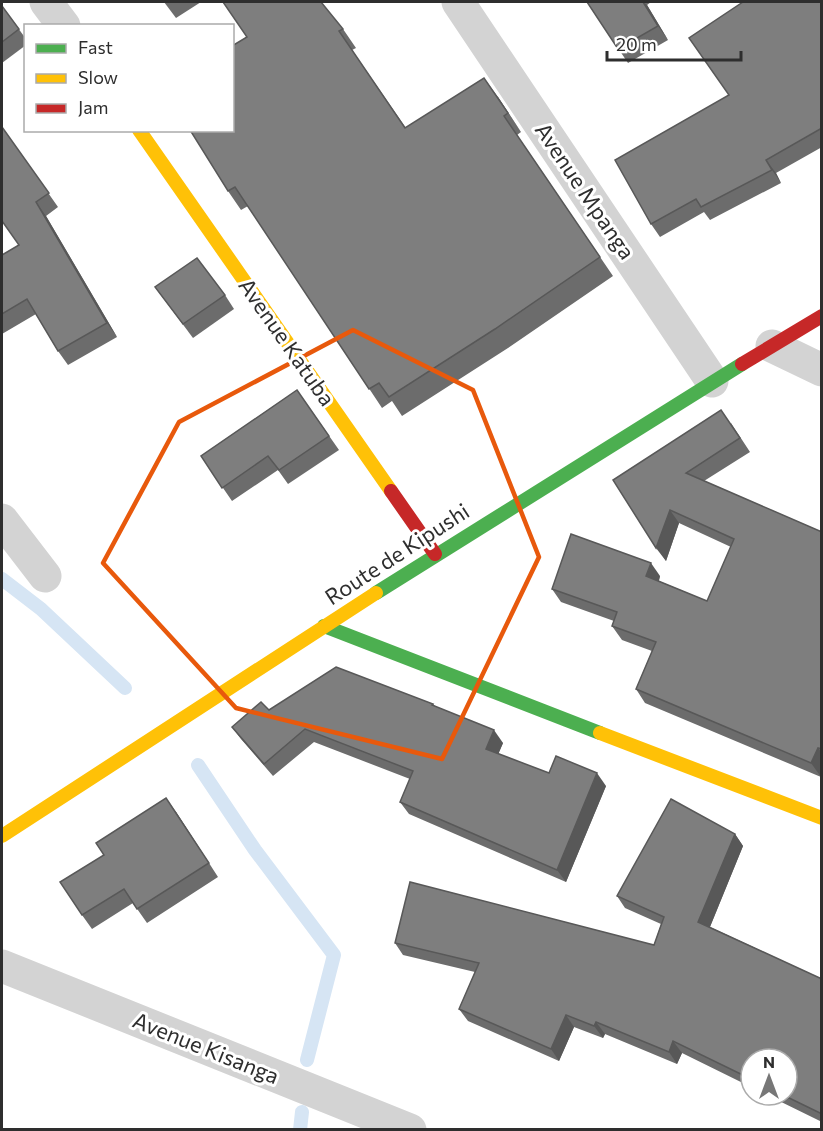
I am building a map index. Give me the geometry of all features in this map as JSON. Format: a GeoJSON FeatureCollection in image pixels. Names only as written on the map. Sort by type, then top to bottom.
{"type":"FeatureCollection","features":[{"type":"Feature","properties":{"kind":"main road","name":"Avenue Katuba"},"geometry":{"type":"LineString","coordinates":[[140,132],[435,554]]}},
{"type":"Feature","properties":{"kind":"main road","name":"Route de Kipushi"},"geometry":{"type":"LineString","coordinates":[[2,836],[435,554],[712,381],[822,316]]}},
{"type":"Feature","properties":{"kind":"main road"},"geometry":{"type":"LineString","coordinates":[[324,626],[822,818]]}},
{"type":"Feature","properties":{"kind":"street"},"geometry":{"type":"LineString","coordinates":[[46,2],[62,24]]}},
{"type":"Feature","properties":{"kind":"street","name":"Avenue Mpanga"},"geometry":{"type":"LineString","coordinates":[[458,2],[712,381]]}},
{"type":"Feature","properties":{"kind":"street"},"geometry":{"type":"LineString","coordinates":[[772,346],[822,370]]}},
{"type":"Feature","properties":{"kind":"street"},"geometry":{"type":"LineString","coordinates":[[2,520],[45,576]]}},
{"type":"Feature","properties":{"kind":"street","name":"Avenue Kisanga"},"geometry":{"type":"LineString","coordinates":[[2,966],[410,1130]]}},
{"type":"Feature","properties":{"kind":"highlighted area"},"geometry":{"type":"Polygon","coordinates":[[[353,330],[473,390],[539,557],[442,759],[236,708],[103,563],[179,422],[353,330]]]}},
{"type":"Feature","properties":{"kind":"building"},"geometry":{"type":"Polygon","coordinates":[[[223,2],[321,2],[343,29],[339,31],[405,128],[484,78],[508,113],[504,116],[600,257],[495,329],[389,397],[379,383],[369,389],[235,187],[228,191],[191,132],[234,132],[234,45],[247,37],[223,2]]]}},
{"type":"Feature","properties":{"kind":"building"},"geometry":{"type":"Polygon","coordinates":[[[587,2],[643,2],[658,26],[618,49],[587,2]]]}},
{"type":"Feature","properties":{"kind":"building"},"geometry":{"type":"Polygon","coordinates":[[[743,2],[822,2],[822,128],[766,160],[772,170],[701,207],[696,199],[651,224],[615,160],[729,95],[689,38],[743,2]]]}},
{"type":"Feature","properties":{"kind":"building"},"geometry":{"type":"Polygon","coordinates":[[[2,6],[19,29],[2,42],[2,6]]]}},
{"type":"Feature","properties":{"kind":"building"},"geometry":{"type":"Polygon","coordinates":[[[2,127],[49,193],[36,202],[107,323],[58,351],[27,299],[2,314],[2,255],[19,245],[2,221],[2,127]]]}},
{"type":"Feature","properties":{"kind":"building"},"geometry":{"type":"Polygon","coordinates":[[[197,258],[225,295],[183,324],[155,287],[197,258]]]}},
{"type":"Feature","properties":{"kind":"building"},"geometry":{"type":"Polygon","coordinates":[[[297,390],[329,436],[279,470],[268,456],[222,488],[201,456],[297,390]]]}},
{"type":"Feature","properties":{"kind":"building"},"geometry":{"type":"Polygon","coordinates":[[[721,410],[740,438],[686,473],[822,532],[822,749],[818,748],[811,763],[636,689],[656,642],[612,626],[617,612],[552,589],[571,534],[651,563],[646,576],[707,601],[734,539],[670,510],[656,548],[613,480],[721,410]]]}},
{"type":"Feature","properties":{"kind":"building"},"geometry":{"type":"Polygon","coordinates":[[[336,667],[494,730],[486,749],[549,773],[556,756],[597,773],[557,870],[400,802],[413,771],[305,729],[264,764],[232,727],[261,702],[269,710],[336,667]]]}},
{"type":"Feature","properties":{"kind":"building"},"geometry":{"type":"Polygon","coordinates":[[[166,798],[209,863],[137,909],[124,889],[82,915],[60,882],[104,855],[96,843],[166,798]]]}},
{"type":"Feature","properties":{"kind":"building"},"geometry":{"type":"Polygon","coordinates":[[[671,799],[735,834],[698,922],[822,979],[822,1114],[799,1103],[799,1047],[739,1047],[739,1073],[673,1041],[669,1052],[596,1022],[594,1026],[566,1015],[551,1049],[459,1009],[479,963],[395,943],[410,882],[654,945],[664,917],[617,896],[671,799]]]}},
{"type":"Feature","properties":{"kind":"waterway"},"geometry":{"type":"LineString","coordinates":[[2,579],[41,609],[125,688]]}},
{"type":"Feature","properties":{"kind":"waterway"},"geometry":{"type":"LineString","coordinates":[[198,765],[255,850],[334,955],[307,1060]]}},
{"type":"Feature","properties":{"kind":"waterway"},"geometry":{"type":"LineString","coordinates":[[300,1130],[302,1112]]}},
{"type":"Feature","properties":{"kind":"traffic: fast"},"geometry":{"type":"LineString","coordinates":[[376,593],[742,364]]}},
{"type":"Feature","properties":{"kind":"traffic: fast"},"geometry":{"type":"LineString","coordinates":[[324,626],[600,733]]}},
{"type":"Feature","properties":{"kind":"traffic: slow"},"geometry":{"type":"LineString","coordinates":[[140,132],[391,491]]}},
{"type":"Feature","properties":{"kind":"traffic: slow"},"geometry":{"type":"LineString","coordinates":[[2,836],[376,593]]}},
{"type":"Feature","properties":{"kind":"traffic: slow"},"geometry":{"type":"LineString","coordinates":[[600,733],[822,818]]}},
{"type":"Feature","properties":{"kind":"traffic: jam"},"geometry":{"type":"LineString","coordinates":[[742,364],[822,316]]}},
{"type":"Feature","properties":{"kind":"traffic: jam"},"geometry":{"type":"LineString","coordinates":[[391,491],[435,554]]}}]}
